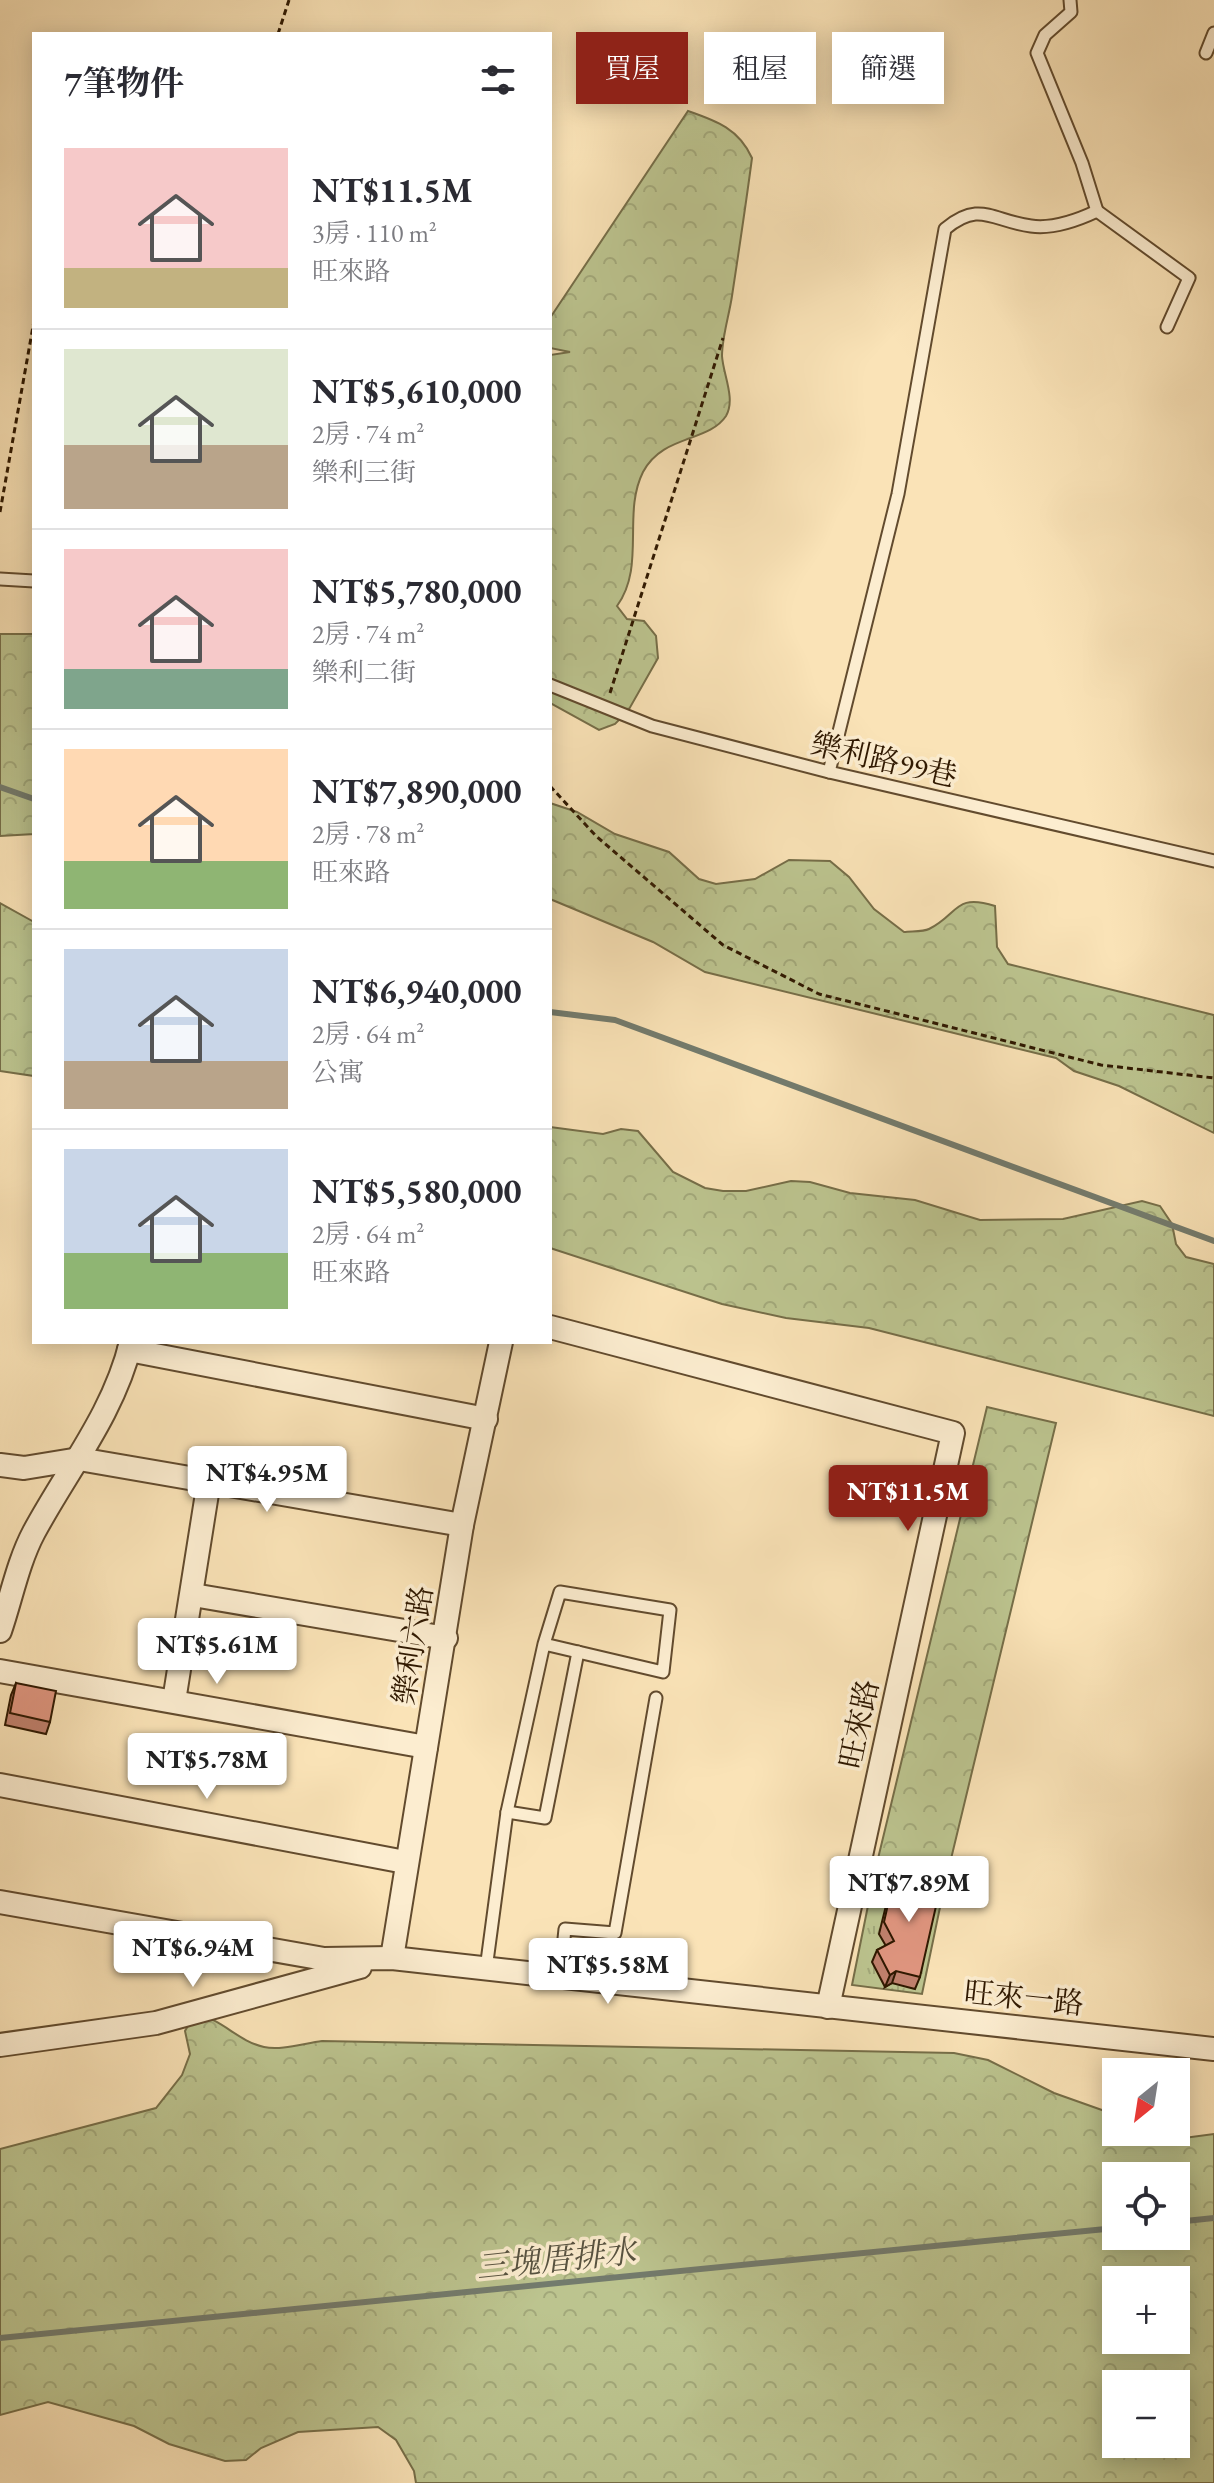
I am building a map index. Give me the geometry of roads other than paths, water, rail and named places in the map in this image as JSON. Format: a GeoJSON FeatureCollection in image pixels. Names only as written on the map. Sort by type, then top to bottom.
{"type":"FeatureCollection","features":[{"type":"Feature","properties":{"kind":"street","name":"旺來路"},"geometry":{"type":"LineString","coordinates":[[552,1328],[953,1433],[828,2007]]}},
{"type":"Feature","properties":{"kind":"street","name":"樂利六路"},"geometry":{"type":"LineString","coordinates":[[392,1958],[405,1862],[446,1638],[462,1525],[501,1344]]}},
{"type":"Feature","properties":{"kind":"street"},"geometry":{"type":"LineString","coordinates":[[0,1631],[33,1535],[123,1377],[130,1346],[486,1419]]}},
{"type":"Feature","properties":{"kind":"street"},"geometry":{"type":"LineString","coordinates":[[0,1465],[24,1468],[79,1459],[462,1525]]}},
{"type":"Feature","properties":{"kind":"street"},"geometry":{"type":"LineString","coordinates":[[174,1701],[209,1481]]}},
{"type":"Feature","properties":{"kind":"street"},"geometry":{"type":"LineString","coordinates":[[193,1595],[446,1638]]}},
{"type":"Feature","properties":{"kind":"street"},"geometry":{"type":"LineString","coordinates":[[0,1671],[426,1747]]}},
{"type":"Feature","properties":{"kind":"street"},"geometry":{"type":"LineString","coordinates":[[0,1785],[405,1862]]}},
{"type":"Feature","properties":{"kind":"street"},"geometry":{"type":"LineString","coordinates":[[0,1902],[324,1959],[392,1958],[828,2007]]}},
{"type":"Feature","properties":{"kind":"street"},"geometry":{"type":"LineString","coordinates":[[0,2045],[156,2023],[392,1958]]}},
{"type":"Feature","properties":{"kind":"street","name":"旺來一路"},"geometry":{"type":"LineString","coordinates":[[828,2007],[1214,2049]]}},
{"type":"Feature","properties":{"kind":"lane"},"geometry":{"type":"LineString","coordinates":[[1070,0],[1071,12],[1045,35],[1037,53],[1082,163],[1097,211],[1189,278],[1167,327]]}},
{"type":"Feature","properties":{"kind":"lane"},"geometry":{"type":"LineString","coordinates":[[1206,53],[1214,33]]}},
{"type":"Feature","properties":{"kind":"lane"},"geometry":{"type":"LineString","coordinates":[[829,772],[898,494],[945,229],[961,215],[984,212],[1035,227],[1079,220],[1097,211]]}},
{"type":"Feature","properties":{"kind":"lane"},"geometry":{"type":"LineString","coordinates":[[0,579],[32,581]]}},
{"type":"Feature","properties":{"kind":"lane","name":"樂利路99巷"},"geometry":{"type":"LineString","coordinates":[[552,686],[652,726],[829,772],[1214,861]]}},
{"type":"Feature","properties":{"kind":"lane"},"geometry":{"type":"LineString","coordinates":[[486,1969],[507,1812],[544,1644],[560,1592],[670,1610],[663,1672],[544,1644]]}},
{"type":"Feature","properties":{"kind":"lane"},"geometry":{"type":"LineString","coordinates":[[507,1812],[545,1818],[578,1652]]}},
{"type":"Feature","properties":{"kind":"lane"},"geometry":{"type":"LineString","coordinates":[[560,1977],[565,1929],[615,1933],[656,1698]]}},
{"type":"Feature","properties":{"kind":"waterway"},"geometry":{"type":"LineString","coordinates":[[0,787],[32,798]]}},
{"type":"Feature","properties":{"kind":"waterway"},"geometry":{"type":"LineString","coordinates":[[552,1012],[615,1020],[1214,1241]]}},
{"type":"Feature","properties":{"kind":"waterway","name":"三塊厝排水"},"geometry":{"type":"LineString","coordinates":[[1190,2221],[1214,2218]]}},
{"type":"Feature","properties":{"kind":"waterway","name":"三塊厝排水"},"geometry":{"type":"LineString","coordinates":[[0,2338],[1102,2229]]}}]}
